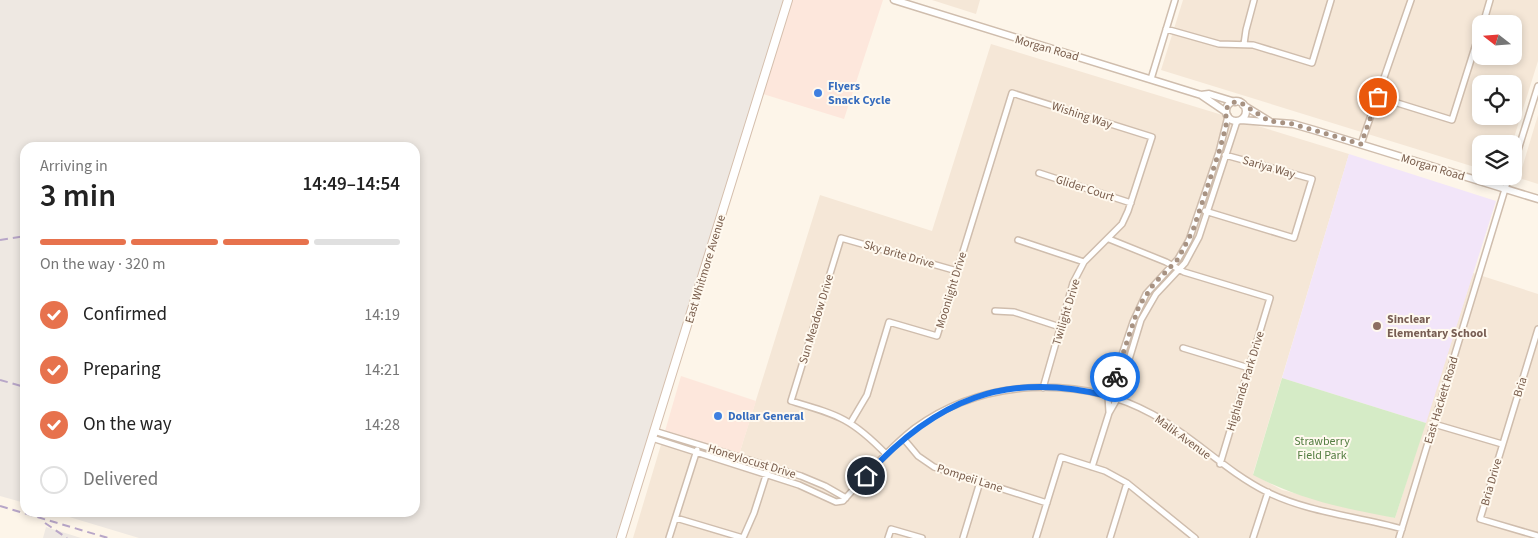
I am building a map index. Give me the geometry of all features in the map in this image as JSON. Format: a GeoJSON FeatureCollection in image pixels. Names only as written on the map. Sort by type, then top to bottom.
{"type":"FeatureCollection","features":[{"type":"Feature","properties":{"kind":"main road","name":"East Whitmore Avenue"},"geometry":{"type":"LineString","coordinates":[[621,538],[788,0]]}},
{"type":"Feature","properties":{"kind":"street","name":"Morgan Road"},"geometry":{"type":"LineString","coordinates":[[894,0],[1151,79],[1235,102]]}},
{"type":"Feature","properties":{"kind":"street"},"geometry":{"type":"LineString","coordinates":[[1151,79],[1175,0]]}},
{"type":"Feature","properties":{"kind":"street"},"geometry":{"type":"LineString","coordinates":[[1244,44],[1254,0]]}},
{"type":"Feature","properties":{"kind":"street"},"geometry":{"type":"LineString","coordinates":[[1166,29],[1219,44],[1244,44],[1312,63],[1331,0]]}},
{"type":"Feature","properties":{"kind":"street"},"geometry":{"type":"LineString","coordinates":[[1361,144],[1403,18],[1411,0]]}},
{"type":"Feature","properties":{"kind":"street"},"geometry":{"type":"LineString","coordinates":[[1486,15],[1490,0]]}},
{"type":"Feature","properties":{"kind":"street"},"geometry":{"type":"LineString","coordinates":[[1378,97],[1452,120],[1472,57]]}},
{"type":"Feature","properties":{"kind":"street"},"geometry":{"type":"LineString","coordinates":[[1522,137],[1538,86]]}},
{"type":"Feature","properties":{"kind":"street","name":"Wishing Way"},"geometry":{"type":"LineString","coordinates":[[1012,93],[1152,137]]}},
{"type":"Feature","properties":{"kind":"street","name":"Moonlight Drive"},"geometry":{"type":"LineString","coordinates":[[851,422],[861,409],[867,395],[889,322],[937,336],[1012,93]]}},
{"type":"Feature","properties":{"kind":"street","name":"Morgan Road"},"geometry":{"type":"LineString","coordinates":[[1202,94],[1227,114]]}},
{"type":"Feature","properties":{"kind":"street"},"geometry":{"type":"LineString","coordinates":[[1092,467],[1109,413],[1117,399],[1141,320],[1156,294],[1179,269],[1191,252],[1208,212],[1225,154],[1239,120],[1246,113],[1243,105],[1235,102],[1228,106],[1219,152],[1188,240],[1178,259],[1146,294],[1139,306],[1108,396],[1109,413]]}},
{"type":"Feature","properties":{"kind":"street","name":"Morgan Road"},"geometry":{"type":"LineString","coordinates":[[1243,105],[1269,121]]}},
{"type":"Feature","properties":{"kind":"street"},"geometry":{"type":"LineString","coordinates":[[1227,114],[1239,120]]}},
{"type":"Feature","properties":{"kind":"street","name":"Morgan Road"},"geometry":{"type":"LineString","coordinates":[[1239,120],[1293,124],[1538,199]]}},
{"type":"Feature","properties":{"kind":"street","name":"Twilight Drive"},"geometry":{"type":"LineString","coordinates":[[1043,388],[1073,283],[1084,262],[1122,224],[1131,203],[1152,137]]}},
{"type":"Feature","properties":{"kind":"street","name":"Sariya Way"},"geometry":{"type":"LineString","coordinates":[[1208,212],[1294,238],[1312,180],[1225,154]]}},
{"type":"Feature","properties":{"kind":"street","name":"Glider Court"},"geometry":{"type":"LineString","coordinates":[[1039,173],[1131,203]]}},
{"type":"Feature","properties":{"kind":"street","name":"East Hackett Road"},"geometry":{"type":"LineString","coordinates":[[1399,538],[1506,185]]}},
{"type":"Feature","properties":{"kind":"street"},"geometry":{"type":"LineString","coordinates":[[1200,209],[1208,212]]}},
{"type":"Feature","properties":{"kind":"street","name":"Sky Brite Drive"},"geometry":{"type":"LineString","coordinates":[[841,238],[957,271]]}},
{"type":"Feature","properties":{"kind":"street","name":"Sun Meadow Drive"},"geometry":{"type":"LineString","coordinates":[[841,238],[791,401],[837,415],[851,422]]}},
{"type":"Feature","properties":{"kind":"street"},"geometry":{"type":"LineString","coordinates":[[1109,239],[1179,269]]}},
{"type":"Feature","properties":{"kind":"street"},"geometry":{"type":"LineString","coordinates":[[1018,240],[1084,262]]}},
{"type":"Feature","properties":{"kind":"street","name":"Highlands Park Drive"},"geometry":{"type":"LineString","coordinates":[[1179,269],[1270,298],[1220,464]]}},
{"type":"Feature","properties":{"kind":"street"},"geometry":{"type":"LineString","coordinates":[[996,311],[1014,312],[1060,327]]}},
{"type":"Feature","properties":{"kind":"street","name":"Bria"},"geometry":{"type":"LineString","coordinates":[[1502,444],[1538,331]]}},
{"type":"Feature","properties":{"kind":"street"},"geometry":{"type":"LineString","coordinates":[[1183,348],[1249,368]]}},
{"type":"Feature","properties":{"kind":"street","name":"Malik Avenue"},"geometry":{"type":"LineString","coordinates":[[845,500],[886,454],[903,438],[932,417],[966,401],[1003,390],[1043,388],[1076,390],[1117,399],[1163,420],[1234,474],[1268,492],[1310,509],[1376,521],[1402,529]]}},
{"type":"Feature","properties":{"kind":"street"},"geometry":{"type":"LineString","coordinates":[[851,422],[886,454]]}},
{"type":"Feature","properties":{"kind":"street"},"geometry":{"type":"LineString","coordinates":[[1434,424],[1502,444]]}},
{"type":"Feature","properties":{"kind":"street","name":"Honeylocust Drive"},"geometry":{"type":"LineString","coordinates":[[653,435],[698,445],[769,466],[826,486],[845,500]]}},
{"type":"Feature","properties":{"kind":"street","name":"Honeylocust Drive"},"geometry":{"type":"LineString","coordinates":[[653,435],[696,452],[812,489],[836,502],[845,500]]}},
{"type":"Feature","properties":{"kind":"street","name":"Pompeii Lane"},"geometry":{"type":"LineString","coordinates":[[903,438],[918,456],[928,464],[1047,504]]}},
{"type":"Feature","properties":{"kind":"street","name":"Bria Drive"},"geometry":{"type":"LineString","coordinates":[[1502,444],[1480,519],[1538,536]]}},
{"type":"Feature","properties":{"kind":"street"},"geometry":{"type":"LineString","coordinates":[[670,538],[698,445]]}},
{"type":"Feature","properties":{"kind":"street"},"geometry":{"type":"LineString","coordinates":[[1036,538],[1061,457],[1092,467],[1127,483],[1186,536],[1195,538]]}},
{"type":"Feature","properties":{"kind":"street"},"geometry":{"type":"LineString","coordinates":[[676,518],[743,538],[754,513],[769,466]]}},
{"type":"Feature","properties":{"kind":"street"},"geometry":{"type":"LineString","coordinates":[[963,538],[980,482]]}},
{"type":"Feature","properties":{"kind":"street"},"geometry":{"type":"LineString","coordinates":[[1110,538],[1127,483]]}},
{"type":"Feature","properties":{"kind":"street"},"geometry":{"type":"LineString","coordinates":[[1253,538],[1268,492]]}},
{"type":"Feature","properties":{"kind":"street"},"geometry":{"type":"LineString","coordinates":[[888,538],[891,528],[922,538]]}},
{"type":"Feature","properties":{"kind":"shaded area"},"geometry":{"type":"Polygon","coordinates":[[[0,0],[789,0],[687,327],[617,538],[139,538],[69,517],[420,517],[420,142],[20,142],[20,502],[0,496],[0,0]]]}},
{"type":"Feature","properties":{"kind":"shaded area"},"geometry":{"type":"Polygon","coordinates":[[[792,0],[883,0],[844,119],[763,94],[792,0]]]}},
{"type":"Feature","properties":{"kind":"shaded area"},"geometry":{"type":"Polygon","coordinates":[[[932,0],[980,0],[976,14],[932,0]]]}},
{"type":"Feature","properties":{"kind":"shaded area"},"geometry":{"type":"Polygon","coordinates":[[[1183,0],[1538,0],[1538,61],[1522,112],[1522,75],[1472,75],[1472,125],[1518,125],[1515,135],[1472,135],[1472,166],[1161,70],[1183,0]]]}},
{"type":"Feature","properties":{"kind":"shaded area"},"geometry":{"type":"Polygon","coordinates":[[[991,44],[1349,154],[1253,474],[1282,490],[1395,518],[1473,273],[1538,294],[1538,538],[633,538],[663,438],[737,461],[820,195],[932,231],[991,44]]]}},
{"type":"Feature","properties":{"kind":"shaded area"},"geometry":{"type":"Polygon","coordinates":[[[1538,115],[1538,184],[1522,179],[1522,168],[1538,115]]]}},
{"type":"Feature","properties":{"kind":"shaded area","name":"Sinclear Elementary School"},"geometry":{"type":"Polygon","coordinates":[[[1349,154],[1496,201],[1426,423],[1282,378],[1349,154]]]}},
{"type":"Feature","properties":{"kind":"shaded area"},"geometry":{"type":"Polygon","coordinates":[[[681,376],[756,401],[737,461],[663,438],[681,376]]]}},
{"type":"Feature","properties":{"kind":"shaded area"},"geometry":{"type":"Polygon","coordinates":[[[46,527],[81,538],[43,538],[46,527]]]}},
{"type":"Feature","properties":{"kind":"green space","name":"Strawberry Field Park"},"geometry":{"type":"Polygon","coordinates":[[[1282,378],[1426,423],[1395,518],[1339,507],[1305,497],[1253,475],[1282,378]]]}},
{"type":"Feature","properties":{"kind":"railway"},"geometry":{"type":"LineString","coordinates":[[0,240],[20,237]]}},
{"type":"Feature","properties":{"kind":"railway"},"geometry":{"type":"LineString","coordinates":[[0,380],[20,386]]}},
{"type":"Feature","properties":{"kind":"railway"},"geometry":{"type":"LineString","coordinates":[[0,506],[20,512]]}},
{"type":"Feature","properties":{"kind":"railway"},"geometry":{"type":"LineString","coordinates":[[37,517],[108,538]]}},
{"type":"Feature","properties":{"kind":"railway"},"geometry":{"type":"LineString","coordinates":[[45,523],[67,538]]}},
{"type":"Feature","properties":{"kind":"way so far"},"geometry":{"type":"LineString","coordinates":[[1115,377],[1139,306],[1153,285],[1178,259],[1193,230],[1219,152],[1228,116],[1226,109],[1228,106],[1232,102],[1238,102],[1269,121],[1293,124],[1361,144],[1378,97]]}},
{"type":"Feature","properties":{"kind":"place","name":"Flyers Snack Cycle"},"geometry":{"type":"Point","coordinates":[818,93]}},
{"type":"Feature","properties":{"kind":"place","name":"Sinclear Elementary School"},"geometry":{"type":"Point","coordinates":[1377,326]}},
{"type":"Feature","properties":{"kind":"place","name":"Dollar General"},"geometry":{"type":"Point","coordinates":[718,416]}},
{"type":"Feature","properties":{"kind":"route"},"geometry":{"type":"LineString","coordinates":[[866,476],[886,454],[916,427],[949,408],[966,401],[1003,390],[1033,388],[1076,390],[1108,396],[1115,377]]}}]}
